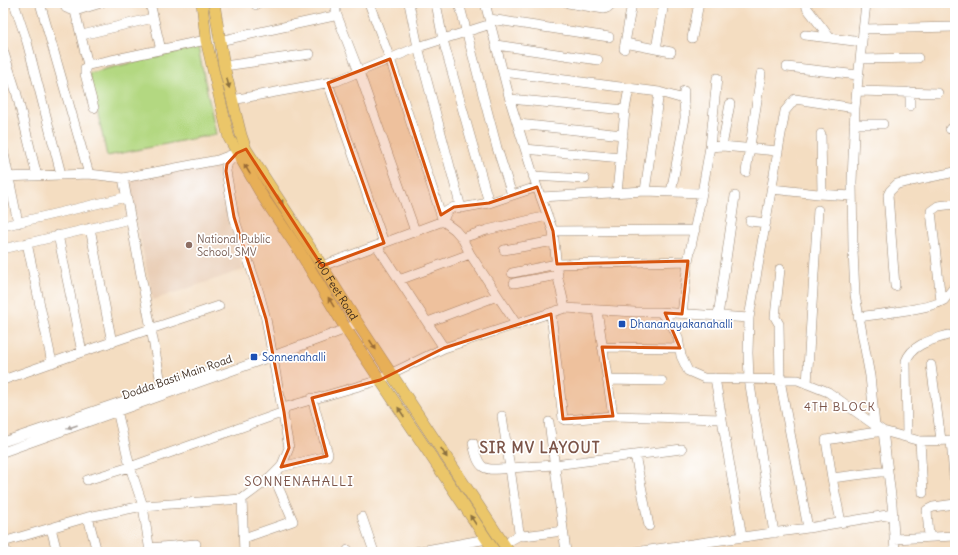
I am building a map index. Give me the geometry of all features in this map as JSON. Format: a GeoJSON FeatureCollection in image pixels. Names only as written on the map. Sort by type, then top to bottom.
{"type":"FeatureCollection","features":[{"type":"Feature","properties":{"kind":"main road","name":"100 Feet Road"},"geometry":{"type":"LineString","coordinates":[[202,3],[206,40],[229,138],[242,151],[322,266],[509,552]]}},
{"type":"Feature","properties":{"kind":"main road","name":"100 Feet Road"},"geometry":{"type":"LineString","coordinates":[[214,3],[219,41],[241,135],[242,151],[263,197],[300,252],[345,327],[495,552]]}},
{"type":"Feature","properties":{"kind":"street"},"geometry":{"type":"LineString","coordinates":[[14,3],[27,42],[61,174]]}},
{"type":"Feature","properties":{"kind":"street"},"geometry":{"type":"LineString","coordinates":[[40,3],[89,174]]}},
{"type":"Feature","properties":{"kind":"street"},"geometry":{"type":"LineString","coordinates":[[64,3],[66,8],[75,11],[101,3]]}},
{"type":"Feature","properties":{"kind":"street"},"geometry":{"type":"LineString","coordinates":[[150,3],[161,50]]}},
{"type":"Feature","properties":{"kind":"street"},"geometry":{"type":"LineString","coordinates":[[336,3],[336,13],[359,72],[416,231]]}},
{"type":"Feature","properties":{"kind":"street"},"geometry":{"type":"LineString","coordinates":[[369,3],[390,59],[443,221],[455,230],[462,238],[470,254],[517,325]]}},
{"type":"Feature","properties":{"kind":"street"},"geometry":{"type":"LineString","coordinates":[[409,3],[418,47],[461,208]]}},
{"type":"Feature","properties":{"kind":"street"},"geometry":{"type":"LineString","coordinates":[[436,3],[443,40],[489,203]]}},
{"type":"Feature","properties":{"kind":"street"},"geometry":{"type":"LineString","coordinates":[[459,3],[497,148],[512,195]]}},
{"type":"Feature","properties":{"kind":"street"},"geometry":{"type":"LineString","coordinates":[[485,3],[510,99],[533,176],[553,230],[556,264],[565,308]]}},
{"type":"Feature","properties":{"kind":"street"},"geometry":{"type":"LineString","coordinates":[[568,3],[604,9],[613,3]]}},
{"type":"Feature","properties":{"kind":"street"},"geometry":{"type":"LineString","coordinates":[[632,3],[624,46],[671,52]]}},
{"type":"Feature","properties":{"kind":"street"},"geometry":{"type":"LineString","coordinates":[[656,49],[664,3]]}},
{"type":"Feature","properties":{"kind":"street"},"geometry":{"type":"LineString","coordinates":[[692,38],[699,3]]}},
{"type":"Feature","properties":{"kind":"street"},"geometry":{"type":"LineString","coordinates":[[806,3],[807,8],[830,38]]}},
{"type":"Feature","properties":{"kind":"street"},"geometry":{"type":"LineString","coordinates":[[867,3],[856,91],[852,196],[855,295],[870,376],[874,426]]}},
{"type":"Feature","properties":{"kind":"street"},"geometry":{"type":"LineString","coordinates":[[75,11],[88,65],[85,71],[94,108]]}},
{"type":"Feature","properties":{"kind":"street"},"geometry":{"type":"LineString","coordinates":[[219,41],[334,16],[336,13]]}},
{"type":"Feature","properties":{"kind":"street"},"geometry":{"type":"LineString","coordinates":[[82,35],[153,18]]}},
{"type":"Feature","properties":{"kind":"street"},"geometry":{"type":"LineString","coordinates":[[232,100],[328,83],[359,72],[418,47],[443,40],[490,22],[609,37]]}},
{"type":"Feature","properties":{"kind":"street"},"geometry":{"type":"LineString","coordinates":[[863,29],[955,27]]}},
{"type":"Feature","properties":{"kind":"street"},"geometry":{"type":"LineString","coordinates":[[805,35],[862,42]]}},
{"type":"Feature","properties":{"kind":"street"},"geometry":{"type":"LineString","coordinates":[[88,65],[206,40]]}},
{"type":"Feature","properties":{"kind":"street"},"geometry":{"type":"LineString","coordinates":[[496,45],[598,60]]}},
{"type":"Feature","properties":{"kind":"street"},"geometry":{"type":"LineString","coordinates":[[3,50],[16,91],[37,176]]}},
{"type":"Feature","properties":{"kind":"street"},"geometry":{"type":"LineString","coordinates":[[224,66],[310,54]]}},
{"type":"Feature","properties":{"kind":"street"},"geometry":{"type":"LineString","coordinates":[[860,59],[918,58]]}},
{"type":"Feature","properties":{"kind":"street"},"geometry":{"type":"LineString","coordinates":[[787,67],[858,75]]}},
{"type":"Feature","properties":{"kind":"street"},"geometry":{"type":"LineString","coordinates":[[503,72],[659,92],[680,98],[684,96],[685,118],[671,192]]}},
{"type":"Feature","properties":{"kind":"street"},"geometry":{"type":"LineString","coordinates":[[746,172],[761,74]]}},
{"type":"Feature","properties":{"kind":"street"},"geometry":{"type":"LineString","coordinates":[[682,314],[688,261],[710,147],[717,78]]}},
{"type":"Feature","properties":{"kind":"street"},"geometry":{"type":"LineString","coordinates":[[328,83],[381,244],[399,280],[444,348]]}},
{"type":"Feature","properties":{"kind":"street"},"geometry":{"type":"LineString","coordinates":[[617,193],[625,110],[629,88]]}},
{"type":"Feature","properties":{"kind":"street"},"geometry":{"type":"LineString","coordinates":[[856,91],[938,93]]}},
{"type":"Feature","properties":{"kind":"street"},"geometry":{"type":"LineString","coordinates":[[645,191],[659,92]]}},
{"type":"Feature","properties":{"kind":"street"},"geometry":{"type":"LineString","coordinates":[[910,92],[910,106]]}},
{"type":"Feature","properties":{"kind":"street"},"geometry":{"type":"LineString","coordinates":[[510,99],[625,110]]}},
{"type":"Feature","properties":{"kind":"street"},"geometry":{"type":"LineString","coordinates":[[774,533],[749,379],[748,353],[750,318],[785,111],[795,99],[855,108]]}},
{"type":"Feature","properties":{"kind":"street"},"geometry":{"type":"LineString","coordinates":[[722,146],[730,104]]}},
{"type":"Feature","properties":{"kind":"street"},"geometry":{"type":"LineString","coordinates":[[518,124],[623,135]]}},
{"type":"Feature","properties":{"kind":"street"},"geometry":{"type":"LineString","coordinates":[[854,124],[883,124]]}},
{"type":"Feature","properties":{"kind":"street"},"geometry":{"type":"LineString","coordinates":[[821,134],[822,194]]}},
{"type":"Feature","properties":{"kind":"street"},"geometry":{"type":"LineString","coordinates":[[710,147],[722,146],[778,151]]}},
{"type":"Feature","properties":{"kind":"street"},"geometry":{"type":"LineString","coordinates":[[3,149],[6,177],[18,223]]}},
{"type":"Feature","properties":{"kind":"street"},"geometry":{"type":"LineString","coordinates":[[525,149],[621,158]]}},
{"type":"Feature","properties":{"kind":"street"},"geometry":{"type":"LineString","coordinates":[[6,177],[89,174],[123,178],[218,160],[242,151]]}},
{"type":"Feature","properties":{"kind":"street"},"geometry":{"type":"LineString","coordinates":[[6,552],[3,542],[88,517],[143,506],[242,499],[273,475],[281,466],[289,448],[283,410],[259,293],[234,217],[226,171],[227,164],[242,151]]}},
{"type":"Feature","properties":{"kind":"street"},"geometry":{"type":"LineString","coordinates":[[896,286],[888,195],[890,191],[897,184],[955,172]]}},
{"type":"Feature","properties":{"kind":"street"},"geometry":{"type":"LineString","coordinates":[[533,176],[585,179]]}},
{"type":"Feature","properties":{"kind":"street"},"geometry":{"type":"LineString","coordinates":[[123,178],[162,388]]}},
{"type":"Feature","properties":{"kind":"street"},"geometry":{"type":"LineString","coordinates":[[322,266],[443,221],[447,211],[454,207],[461,208],[489,203],[537,187]]}},
{"type":"Feature","properties":{"kind":"street"},"geometry":{"type":"LineString","coordinates":[[772,189],[852,196]]}},
{"type":"Feature","properties":{"kind":"street"},"geometry":{"type":"LineString","coordinates":[[541,197],[645,191],[702,193]]}},
{"type":"Feature","properties":{"kind":"street"},"geometry":{"type":"LineString","coordinates":[[718,316],[735,196]]}},
{"type":"Feature","properties":{"kind":"street"},"geometry":{"type":"LineString","coordinates":[[3,226],[126,197]]}},
{"type":"Feature","properties":{"kind":"street"},"geometry":{"type":"LineString","coordinates":[[938,304],[941,300],[931,211],[938,206],[955,204]]}},
{"type":"Feature","properties":{"kind":"street"},"geometry":{"type":"LineString","coordinates":[[807,384],[818,210]]}},
{"type":"Feature","properties":{"kind":"street"},"geometry":{"type":"LineString","coordinates":[[462,238],[547,216]]}},
{"type":"Feature","properties":{"kind":"street"},"geometry":{"type":"LineString","coordinates":[[3,249],[130,219]]}},
{"type":"Feature","properties":{"kind":"street"},"geometry":{"type":"LineString","coordinates":[[750,221],[766,223]]}},
{"type":"Feature","properties":{"kind":"street"},"geometry":{"type":"LineString","coordinates":[[90,228],[112,343]]}},
{"type":"Feature","properties":{"kind":"street"},"geometry":{"type":"LineString","coordinates":[[553,230],[695,230]]}},
{"type":"Feature","properties":{"kind":"street"},"geometry":{"type":"LineString","coordinates":[[58,236],[82,352]]}},
{"type":"Feature","properties":{"kind":"street"},"geometry":{"type":"LineString","coordinates":[[504,250],[554,242]]}},
{"type":"Feature","properties":{"kind":"street"},"geometry":{"type":"LineString","coordinates":[[26,243],[52,363]]}},
{"type":"Feature","properties":{"kind":"street"},"geometry":{"type":"LineString","coordinates":[[399,280],[470,254]]}},
{"type":"Feature","properties":{"kind":"street"},"geometry":{"type":"LineString","coordinates":[[512,273],[556,264],[688,261]]}},
{"type":"Feature","properties":{"kind":"street"},"geometry":{"type":"LineString","coordinates":[[780,269],[775,317],[779,324],[780,380],[808,528]]}},
{"type":"Feature","properties":{"kind":"street"},"geometry":{"type":"LineString","coordinates":[[514,283],[558,275]]}},
{"type":"Feature","properties":{"kind":"street"},"geometry":{"type":"LineString","coordinates":[[858,317],[938,304],[944,300],[955,286]]}},
{"type":"Feature","properties":{"kind":"street"},"geometry":{"type":"LineString","coordinates":[[428,322],[497,296]]}},
{"type":"Feature","properties":{"kind":"street"},"geometry":{"type":"LineString","coordinates":[[3,380],[219,306]]}},
{"type":"Feature","properties":{"kind":"street"},"geometry":{"type":"LineString","coordinates":[[87,480],[130,467],[312,398],[380,380],[392,372],[444,348],[551,314],[565,308],[750,318]]}},
{"type":"Feature","properties":{"kind":"street"},"geometry":{"type":"LineString","coordinates":[[597,310],[613,416]]}},
{"type":"Feature","properties":{"kind":"street"},"geometry":{"type":"LineString","coordinates":[[660,312],[671,324],[678,337],[681,356],[688,371],[704,378],[798,380],[828,392],[883,431],[920,441],[949,440]]}},
{"type":"Feature","properties":{"kind":"street"},"geometry":{"type":"LineString","coordinates":[[551,314],[563,419],[613,416],[722,419]]}},
{"type":"Feature","properties":{"kind":"street","name":"Dodda Basti Main Road"},"geometry":{"type":"LineString","coordinates":[[3,452],[116,408],[345,327],[357,321]]}},
{"type":"Feature","properties":{"kind":"street"},"geometry":{"type":"LineString","coordinates":[[906,437],[906,360],[908,354],[915,348],[929,341],[948,335]]}},
{"type":"Feature","properties":{"kind":"street"},"geometry":{"type":"LineString","coordinates":[[602,347],[680,348]]}},
{"type":"Feature","properties":{"kind":"street","name":"Dodda Basti Main Road"},"geometry":{"type":"LineString","coordinates":[[3,442],[116,408],[162,388],[272,353]]}},
{"type":"Feature","properties":{"kind":"street"},"geometry":{"type":"LineString","coordinates":[[931,365],[949,440],[954,477]]}},
{"type":"Feature","properties":{"kind":"street"},"geometry":{"type":"LineString","coordinates":[[715,378],[742,537]]}},
{"type":"Feature","properties":{"kind":"street"},"geometry":{"type":"LineString","coordinates":[[607,380],[662,381]]}},
{"type":"Feature","properties":{"kind":"street"},"geometry":{"type":"LineString","coordinates":[[281,466],[327,456],[328,454],[312,398]]}},
{"type":"Feature","properties":{"kind":"street"},"geometry":{"type":"LineString","coordinates":[[116,408],[130,467],[143,506],[149,550],[196,544]]}},
{"type":"Feature","properties":{"kind":"street"},"geometry":{"type":"LineString","coordinates":[[502,416],[520,534]]}},
{"type":"Feature","properties":{"kind":"street"},"geometry":{"type":"LineString","coordinates":[[549,422],[566,552]]}},
{"type":"Feature","properties":{"kind":"street"},"geometry":{"type":"LineString","coordinates":[[883,431],[893,514],[895,552]]}},
{"type":"Feature","properties":{"kind":"street"},"geometry":{"type":"LineString","coordinates":[[841,522],[826,440],[883,431]]}},
{"type":"Feature","properties":{"kind":"street"},"geometry":{"type":"LineString","coordinates":[[920,441],[923,493]]}},
{"type":"Feature","properties":{"kind":"street"},"geometry":{"type":"LineString","coordinates":[[473,443],[478,462],[483,467],[490,470],[554,465],[682,449]]}},
{"type":"Feature","properties":{"kind":"street"},"geometry":{"type":"LineString","coordinates":[[635,455],[650,526]]}},
{"type":"Feature","properties":{"kind":"street"},"geometry":{"type":"LineString","coordinates":[[832,478],[888,471]]}},
{"type":"Feature","properties":{"kind":"street"},"geometry":{"type":"LineString","coordinates":[[244,538],[293,521],[273,475]]}},
{"type":"Feature","properties":{"kind":"street"},"geometry":{"type":"LineString","coordinates":[[242,499],[244,552]]}},
{"type":"Feature","properties":{"kind":"street"},"geometry":{"type":"LineString","coordinates":[[929,537],[927,510],[933,507],[955,504]]}},
{"type":"Feature","properties":{"kind":"street"},"geometry":{"type":"LineString","coordinates":[[635,552],[808,528],[893,514]]}},
{"type":"Feature","properties":{"kind":"street"},"geometry":{"type":"LineString","coordinates":[[88,517],[96,552]]}},
{"type":"Feature","properties":{"kind":"street"},"geometry":{"type":"LineString","coordinates":[[362,517],[374,552]]}},
{"type":"Feature","properties":{"kind":"street"},"geometry":{"type":"LineString","coordinates":[[51,528],[57,552]]}},
{"type":"Feature","properties":{"kind":"street"},"geometry":{"type":"LineString","coordinates":[[520,534],[523,536],[563,531]]}},
{"type":"Feature","properties":{"kind":"street"},"geometry":{"type":"LineString","coordinates":[[511,540],[520,534]]}},
{"type":"Feature","properties":{"kind":"street"},"geometry":{"type":"LineString","coordinates":[[894,539],[954,536]]}},
{"type":"Feature","properties":{"kind":"street"},"geometry":{"type":"LineString","coordinates":[[415,552],[487,539]]}},
{"type":"Feature","properties":{"kind":"highlighted area"},"geometry":{"type":"Polygon","coordinates":[[[390,59],[441,215],[454,207],[489,203],[537,187],[553,231],[557,264],[688,261],[682,314],[665,313],[680,348],[602,347],[613,416],[563,419],[551,314],[444,348],[380,380],[312,398],[327,456],[281,467],[289,448],[284,412],[266,319],[234,217],[226,171],[227,164],[237,153],[246,149],[322,266],[384,243],[328,83],[390,59]]]}},
{"type":"Feature","properties":{"kind":"shaded area","name":"National Public School, SMV"},"geometry":{"type":"Polygon","coordinates":[[[218,165],[229,220],[243,270],[153,300],[128,180],[218,165]]]}},
{"type":"Feature","properties":{"kind":"green space"},"geometry":{"type":"Polygon","coordinates":[[[198,47],[216,134],[107,156],[89,73],[198,47]]]}},
{"type":"Feature","properties":{"kind":"place","name":"National Public School, SMV"},"geometry":{"type":"Point","coordinates":[189,245]}},
{"type":"Feature","properties":{"kind":"place","name":"Dhananayakanahalli"},"geometry":{"type":"Point","coordinates":[622,324]}},
{"type":"Feature","properties":{"kind":"place","name":"Sonnenahalli"},"geometry":{"type":"Point","coordinates":[254,357]}},
{"type":"Feature","properties":{"kind":"district","name":"4TH BLOCK"},"geometry":{"type":"Point","coordinates":[840,406]}},
{"type":"Feature","properties":{"kind":"district","name":"SIR MV LAYOUT"},"geometry":{"type":"Point","coordinates":[540,447]}},
{"type":"Feature","properties":{"kind":"district","name":"SONNENAHALLI"},"geometry":{"type":"Point","coordinates":[299,481]}}]}
